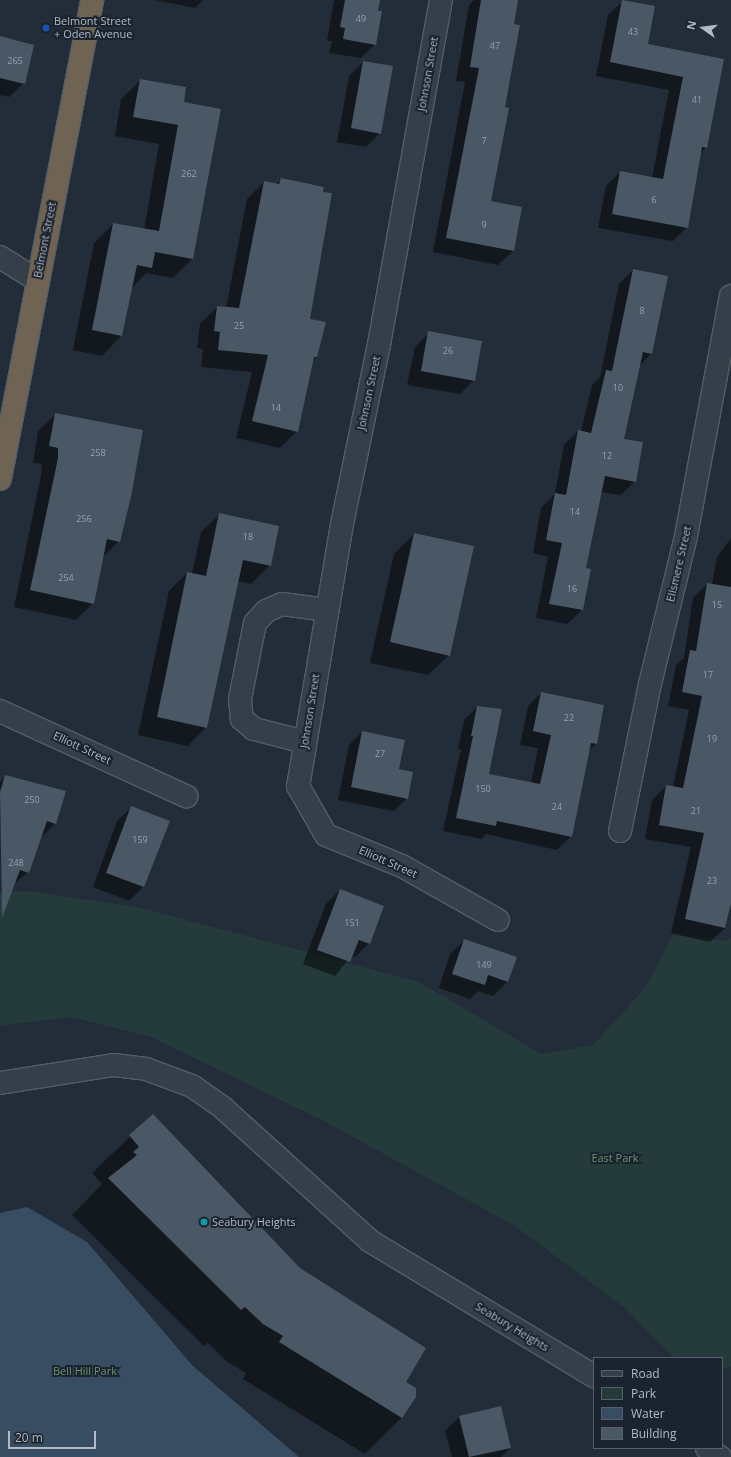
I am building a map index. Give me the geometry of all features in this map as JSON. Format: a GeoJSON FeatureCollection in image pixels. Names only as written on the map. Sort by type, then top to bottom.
{"type":"FeatureCollection","features":[{"type":"Feature","properties":{"kind":"highway","name":"Belmont Street"},"geometry":{"type":"LineString","coordinates":[[0,480],[91,0]]}},
{"type":"Feature","properties":{"kind":"street","name":"Johnson Street"},"geometry":{"type":"LineString","coordinates":[[298,786],[327,610],[441,0]]}},
{"type":"Feature","properties":{"kind":"street"},"geometry":{"type":"LineString","coordinates":[[0,257],[37,280]]}},
{"type":"Feature","properties":{"kind":"street","name":"Ellsmere Street"},"geometry":{"type":"LineString","coordinates":[[620,831],[650,684],[686,536],[731,296]]}},
{"type":"Feature","properties":{"kind":"street"},"geometry":{"type":"LineString","coordinates":[[305,742],[254,730],[242,719],[240,699],[255,623],[266,611],[282,604],[327,610]]}},
{"type":"Feature","properties":{"kind":"street","name":"Elliott Street"},"geometry":{"type":"LineString","coordinates":[[0,710],[186,796]]}},
{"type":"Feature","properties":{"kind":"street","name":"Elliott Street"},"geometry":{"type":"LineString","coordinates":[[298,786],[326,835],[402,866],[498,920]]}},
{"type":"Feature","properties":{"kind":"street","name":"Seabury Heights"},"geometry":{"type":"LineString","coordinates":[[0,1083],[114,1065],[146,1069],[192,1086],[235,1118],[370,1241],[593,1375]]}},
{"type":"Feature","properties":{"kind":"street"},"geometry":{"type":"LineString","coordinates":[[709,1449],[720,1457]]}},
{"type":"Feature","properties":{"kind":"green space","name":"East Park"},"geometry":{"type":"Polygon","coordinates":[[[27,891],[138,907],[419,982],[541,1054],[593,1045],[645,988],[673,935],[726,941],[731,938],[731,1367],[723,1370],[723,1357],[673,1357],[625,1308],[515,1226],[324,1121],[151,1037],[71,1017],[0,1026],[0,892],[27,891]]]}},
{"type":"Feature","properties":{"kind":"water","name":"Bell Hill Park"},"geometry":{"type":"Polygon","coordinates":[[[27,1207],[87,1242],[192,1365],[299,1457],[0,1457],[0,1213],[27,1207]]]}},
{"type":"Feature","properties":{"kind":"building"},"geometry":{"type":"Polygon","coordinates":[[[345,0],[380,0],[378,11],[382,11],[376,45],[343,39],[345,28],[340,27],[345,0]]]}},
{"type":"Feature","properties":{"kind":"building"},"geometry":{"type":"Polygon","coordinates":[[[481,0],[518,0],[514,24],[520,25],[505,107],[509,108],[491,201],[522,207],[514,251],[446,238],[479,68],[470,67],[481,0]]]}},
{"type":"Feature","properties":{"kind":"building"},"geometry":{"type":"Polygon","coordinates":[[[622,0],[655,6],[648,44],[724,59],[707,148],[702,147],[688,228],[612,214],[620,171],[663,179],[683,77],[610,62],[622,0]]]}},
{"type":"Feature","properties":{"kind":"building"},"geometry":{"type":"Polygon","coordinates":[[[0,36],[34,45],[25,84],[0,78],[0,36]]]}},
{"type":"Feature","properties":{"kind":"building"},"geometry":{"type":"Polygon","coordinates":[[[363,61],[393,66],[381,134],[351,128],[363,61]]]}},
{"type":"Feature","properties":{"kind":"building"},"geometry":{"type":"Polygon","coordinates":[[[140,79],[186,87],[184,102],[221,109],[193,259],[155,252],[152,268],[137,265],[122,336],[92,330],[113,223],[159,231],[178,125],[133,117],[140,79]]]}},
{"type":"Feature","properties":{"kind":"building"},"geometry":{"type":"Polygon","coordinates":[[[281,178],[324,187],[323,192],[332,193],[310,319],[326,322],[317,357],[314,357],[298,432],[252,421],[268,355],[218,350],[220,332],[214,331],[217,306],[239,308],[264,181],[279,184],[281,178]]]}},
{"type":"Feature","properties":{"kind":"building"},"geometry":{"type":"Polygon","coordinates":[[[633,269],[668,276],[652,354],[643,352],[624,439],[643,442],[636,482],[605,476],[586,568],[591,569],[583,610],[549,604],[562,543],[546,540],[555,493],[566,495],[578,430],[591,433],[606,370],[612,371],[633,269]]]}},
{"type":"Feature","properties":{"kind":"building"},"geometry":{"type":"Polygon","coordinates":[[[428,331],[482,341],[475,381],[421,371],[428,331]]]}},
{"type":"Feature","properties":{"kind":"building"},"geometry":{"type":"Polygon","coordinates":[[[55,413],[143,430],[131,497],[120,542],[107,539],[94,604],[30,590],[58,458],[58,448],[49,446],[55,413]]]}},
{"type":"Feature","properties":{"kind":"building"},"geometry":{"type":"Polygon","coordinates":[[[219,513],[279,526],[271,566],[243,560],[207,728],[157,717],[187,572],[206,576],[219,513]]]}},
{"type":"Feature","properties":{"kind":"building"},"geometry":{"type":"Polygon","coordinates":[[[414,533],[474,546],[450,656],[390,642],[414,533]]]}},
{"type":"Feature","properties":{"kind":"building"},"geometry":{"type":"Polygon","coordinates":[[[707,583],[731,587],[731,903],[725,928],[685,919],[704,833],[659,825],[666,785],[683,788],[702,696],[682,692],[690,650],[696,651],[707,583]]]}},
{"type":"Feature","properties":{"kind":"building"},"geometry":{"type":"Polygon","coordinates":[[[541,692],[604,705],[597,744],[591,743],[572,837],[497,821],[496,826],[456,818],[473,736],[471,736],[477,706],[502,709],[489,774],[540,784],[551,735],[533,731],[541,692]]]}},
{"type":"Feature","properties":{"kind":"building"},"geometry":{"type":"Polygon","coordinates":[[[362,731],[405,740],[399,769],[413,772],[408,799],[351,787],[362,731]]]}},
{"type":"Feature","properties":{"kind":"building"},"geometry":{"type":"Polygon","coordinates":[[[5,775],[66,791],[56,824],[47,821],[29,873],[20,870],[2,918],[0,792],[5,775]]]}},
{"type":"Feature","properties":{"kind":"building"},"geometry":{"type":"Polygon","coordinates":[[[131,806],[170,821],[144,887],[106,873],[131,806]]]}},
{"type":"Feature","properties":{"kind":"building"},"geometry":{"type":"Polygon","coordinates":[[[340,889],[384,906],[370,944],[359,940],[350,962],[317,950],[340,889]]]}},
{"type":"Feature","properties":{"kind":"building"},"geometry":{"type":"Polygon","coordinates":[[[464,939],[517,957],[508,982],[488,975],[485,985],[452,974],[464,939]]]}},
{"type":"Feature","properties":{"kind":"building","name":"Seabury Heights"},"geometry":{"type":"Polygon","coordinates":[[[153,1114],[300,1268],[426,1348],[406,1382],[416,1388],[416,1397],[402,1418],[279,1342],[283,1336],[263,1324],[245,1307],[241,1310],[108,1178],[137,1155],[133,1152],[139,1147],[129,1135],[153,1114]]]}},
{"type":"Feature","properties":{"kind":"building"},"geometry":{"type":"Polygon","coordinates":[[[501,1406],[511,1448],[469,1457],[459,1416],[501,1406]]]}},
{"type":"Feature","properties":{"kind":"place","name":"Belmont Street + Oden Avenue"},"geometry":{"type":"Point","coordinates":[46,28]}},
{"type":"Feature","properties":{"kind":"place","name":"Seabury Heights"},"geometry":{"type":"Point","coordinates":[204,1222]}}]}
